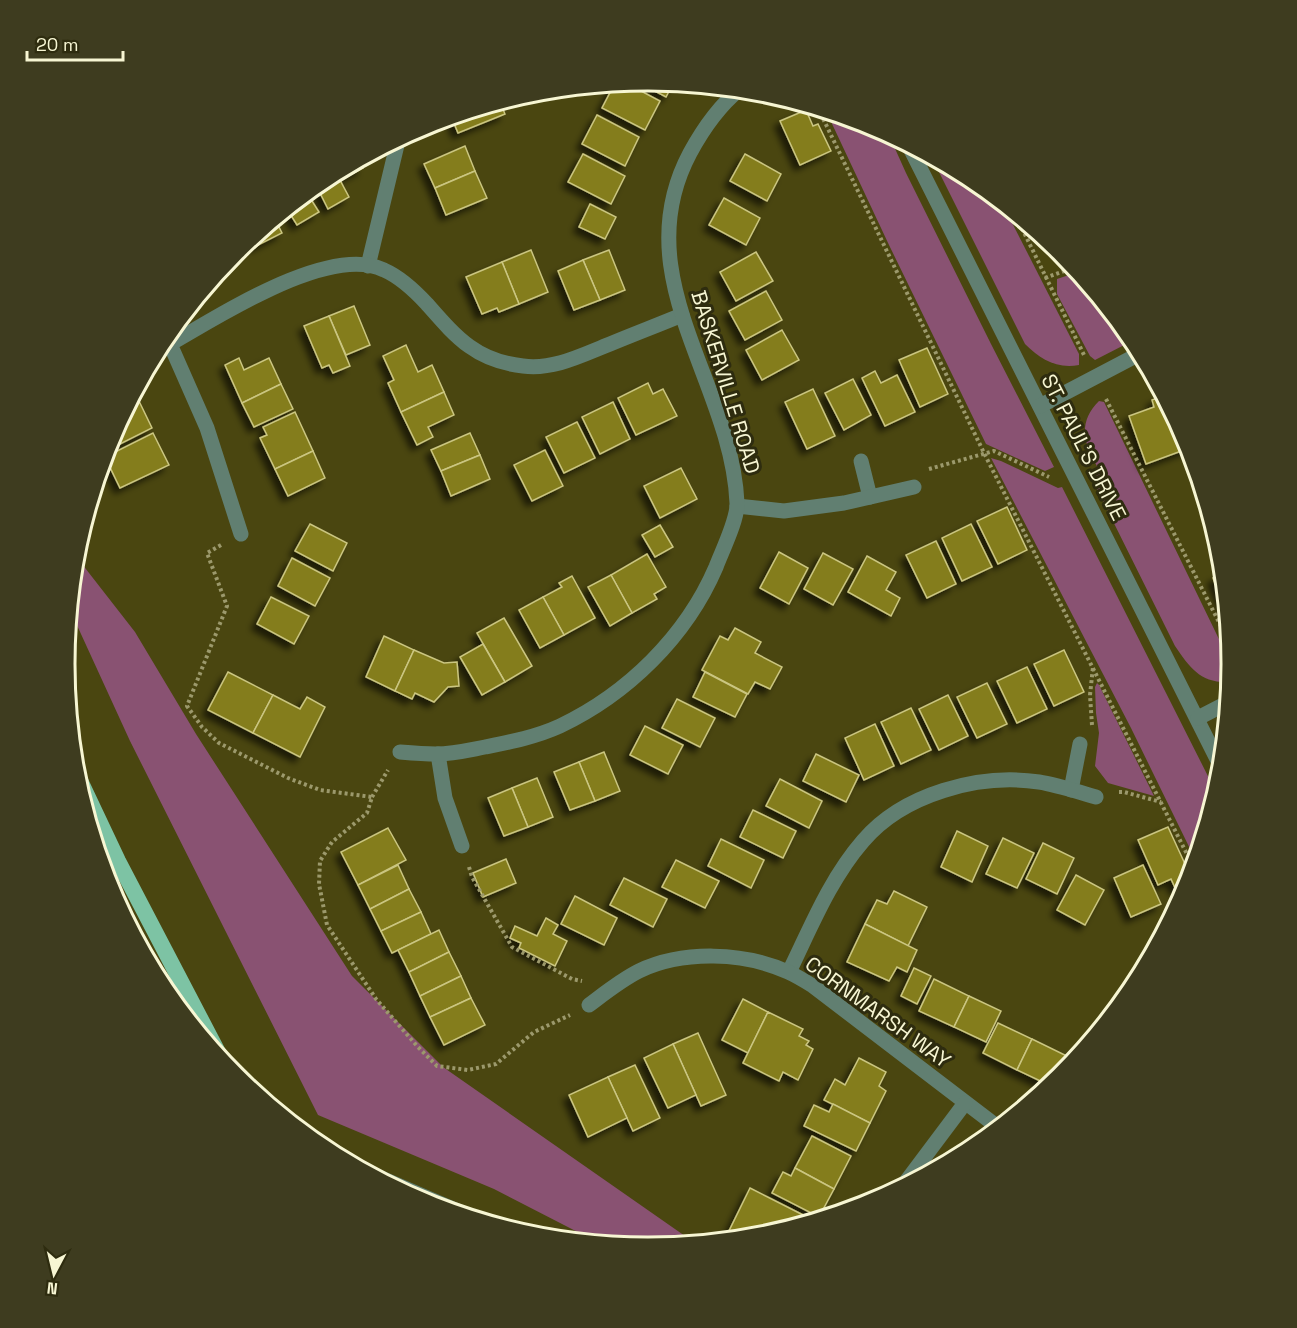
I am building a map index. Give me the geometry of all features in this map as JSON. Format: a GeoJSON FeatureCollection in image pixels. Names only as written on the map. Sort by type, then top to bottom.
{"type":"FeatureCollection","features":[{"type":"Feature","properties":{"kind":"highway"},"geometry":{"type":"LineString","coordinates":[[95,813],[204,1026]]}},
{"type":"Feature","properties":{"kind":"street","name":"BASKERVILLE ROAD"},"geometry":{"type":"LineString","coordinates":[[400,752],[438,754],[499,744],[533,736],[559,726],[588,711],[639,673],[664,649],[699,599],[726,542],[737,506],[732,462],[682,315],[671,270],[668,241],[676,186],[685,162],[700,135],[717,112],[732,97]]}},
{"type":"Feature","properties":{"kind":"street"},"geometry":{"type":"LineString","coordinates":[[368,266],[397,149]]}},
{"type":"Feature","properties":{"kind":"street","name":"ST. PAUL'S DRIVE"},"geometry":{"type":"LineString","coordinates":[[914,156],[1215,753]]}},
{"type":"Feature","properties":{"kind":"street"},"geometry":{"type":"LineString","coordinates":[[180,334],[281,284],[311,271],[336,266],[383,268],[414,291],[468,347],[500,362],[525,366],[545,366],[567,362],[682,315]]}},
{"type":"Feature","properties":{"kind":"street"},"geometry":{"type":"LineString","coordinates":[[171,347],[207,428],[241,534]]}},
{"type":"Feature","properties":{"kind":"street"},"geometry":{"type":"LineString","coordinates":[[1040,406],[1133,357]]}},
{"type":"Feature","properties":{"kind":"street"},"geometry":{"type":"LineString","coordinates":[[861,461],[870,497]]}},
{"type":"Feature","properties":{"kind":"street"},"geometry":{"type":"LineString","coordinates":[[737,506],[784,511],[870,497],[914,487]]}},
{"type":"Feature","properties":{"kind":"street"},"geometry":{"type":"LineString","coordinates":[[1198,718],[1221,706]]}},
{"type":"Feature","properties":{"kind":"street"},"geometry":{"type":"LineString","coordinates":[[1071,790],[1080,744]]}},
{"type":"Feature","properties":{"kind":"street"},"geometry":{"type":"LineString","coordinates":[[438,754],[445,798],[462,846]]}},
{"type":"Feature","properties":{"kind":"street"},"geometry":{"type":"LineString","coordinates":[[789,972],[830,887],[849,858],[873,831],[907,806],[934,794],[995,780],[1040,782],[1096,797]]}},
{"type":"Feature","properties":{"kind":"street","name":"CORNMARSH WAY"},"geometry":{"type":"LineString","coordinates":[[589,1005],[639,971],[670,960],[699,957],[735,958],[763,963],[789,972],[813,986],[992,1123]]}},
{"type":"Feature","properties":{"kind":"street"},"geometry":{"type":"LineString","coordinates":[[913,1172],[965,1103]]}},
{"type":"Feature","properties":{"kind":"path"},"geometry":{"type":"LineString","coordinates":[[823,118],[984,453],[1189,857]]}},
{"type":"Feature","properties":{"kind":"path"},"geometry":{"type":"LineString","coordinates":[[1022,229],[1221,626]]}},
{"type":"Feature","properties":{"kind":"path"},"geometry":{"type":"LineString","coordinates":[[1046,278],[1066,271]]}},
{"type":"Feature","properties":{"kind":"path"},"geometry":{"type":"LineString","coordinates":[[914,487],[928,469],[994,451],[1058,481],[1075,475]]}},
{"type":"Feature","properties":{"kind":"path"},"geometry":{"type":"LineString","coordinates":[[241,534],[207,553],[227,606],[188,706],[202,727],[219,742],[288,778],[320,790],[372,797]]}},
{"type":"Feature","properties":{"kind":"path"},"geometry":{"type":"LineString","coordinates":[[1080,744],[1092,733],[1090,695],[1093,667]]}},
{"type":"Feature","properties":{"kind":"path"},"geometry":{"type":"LineString","coordinates":[[400,752],[372,797],[367,813],[332,842],[320,861],[320,884],[327,925],[376,999],[437,1066],[468,1070],[496,1064],[534,1032],[589,1005]]}},
{"type":"Feature","properties":{"kind":"path"},"geometry":{"type":"LineString","coordinates":[[1096,797],[1124,792],[1162,802]]}},
{"type":"Feature","properties":{"kind":"path"},"geometry":{"type":"LineString","coordinates":[[462,846],[472,877],[512,947],[572,979],[611,989]]}},
{"type":"Feature","properties":{"kind":"shaded area"},"geometry":{"type":"Polygon","coordinates":[[[830,120],[894,146],[1054,467],[1045,471],[986,444],[830,120]]]}},
{"type":"Feature","properties":{"kind":"shaded area"},"geometry":{"type":"Polygon","coordinates":[[[937,168],[1010,219],[1079,354],[1079,365],[1063,366],[1049,362],[1025,344],[937,168]]]}},
{"type":"Feature","properties":{"kind":"shaded area"},"geometry":{"type":"Polygon","coordinates":[[[1070,275],[1125,345],[1095,360],[1090,356],[1057,294],[1057,279],[1070,275]]]}},
{"type":"Feature","properties":{"kind":"shaded area"},"geometry":{"type":"Polygon","coordinates":[[[1099,401],[1104,402],[1221,644],[1222,682],[1197,673],[1175,646],[1089,473],[1098,468],[1089,450],[1085,434],[1085,426],[1092,409],[1099,401]]]}},
{"type":"Feature","properties":{"kind":"shaded area"},"geometry":{"type":"Polygon","coordinates":[[[991,458],[1058,488],[1062,487],[1210,780],[1191,851],[1131,728],[991,458]]]}},
{"type":"Feature","properties":{"kind":"shaded area"},"geometry":{"type":"Polygon","coordinates":[[[84,566],[135,632],[196,734],[352,976],[443,1067],[685,1236],[648,1238],[581,1234],[494,1189],[318,1115],[130,741],[76,624],[84,566]]]}},
{"type":"Feature","properties":{"kind":"shaded area"},"geometry":{"type":"Polygon","coordinates":[[[1097,683],[1154,796],[1108,783],[1095,766],[1099,733],[1096,713],[1095,687],[1097,683]]]}},
{"type":"Feature","properties":{"kind":"building"},"geometry":{"type":"Polygon","coordinates":[[[641,91],[660,101],[645,130],[602,108],[610,92],[641,91]]]}},
{"type":"Feature","properties":{"kind":"building"},"geometry":{"type":"Polygon","coordinates":[[[655,91],[669,92],[666,97],[655,91]]]}},
{"type":"Feature","properties":{"kind":"building"},"geometry":{"type":"Polygon","coordinates":[[[503,109],[505,114],[458,133],[455,125],[503,109]]]}},
{"type":"Feature","properties":{"kind":"building"},"geometry":{"type":"Polygon","coordinates":[[[802,112],[807,113],[813,126],[818,124],[831,151],[800,165],[780,121],[802,112]]]}},
{"type":"Feature","properties":{"kind":"building"},"geometry":{"type":"Polygon","coordinates":[[[597,115],[639,137],[625,166],[582,144],[597,115]]]}},
{"type":"Feature","properties":{"kind":"building"},"geometry":{"type":"Polygon","coordinates":[[[465,146],[475,171],[435,188],[424,164],[465,146]]]}},
{"type":"Feature","properties":{"kind":"building"},"geometry":{"type":"Polygon","coordinates":[[[583,154],[625,176],[611,204],[568,182],[583,154]]]}},
{"type":"Feature","properties":{"kind":"building"},"geometry":{"type":"Polygon","coordinates":[[[745,154],[781,174],[767,201],[730,181],[745,154]]]}},
{"type":"Feature","properties":{"kind":"building"},"geometry":{"type":"Polygon","coordinates":[[[475,171],[487,198],[446,215],[435,188],[475,171]]]}},
{"type":"Feature","properties":{"kind":"building"},"geometry":{"type":"Polygon","coordinates":[[[340,181],[349,197],[328,209],[320,194],[340,181]]]}},
{"type":"Feature","properties":{"kind":"building"},"geometry":{"type":"Polygon","coordinates":[[[724,198],[760,218],[746,245],[709,225],[724,198]]]}},
{"type":"Feature","properties":{"kind":"building"},"geometry":{"type":"Polygon","coordinates":[[[312,200],[319,212],[297,225],[291,216],[312,200]]]}},
{"type":"Feature","properties":{"kind":"building"},"geometry":{"type":"Polygon","coordinates":[[[590,204],[616,217],[605,239],[579,227],[590,204]]]}},
{"type":"Feature","properties":{"kind":"building"},"geometry":{"type":"Polygon","coordinates":[[[278,226],[282,233],[256,246],[278,226]]]}},
{"type":"Feature","properties":{"kind":"building"},"geometry":{"type":"Polygon","coordinates":[[[531,250],[548,292],[519,304],[502,262],[531,250]]]}},
{"type":"Feature","properties":{"kind":"building"},"geometry":{"type":"Polygon","coordinates":[[[609,250],[625,290],[600,300],[583,260],[609,250]]]}},
{"type":"Feature","properties":{"kind":"building"},"geometry":{"type":"Polygon","coordinates":[[[756,252],[773,281],[736,301],[720,272],[756,252]]]}},
{"type":"Feature","properties":{"kind":"building"},"geometry":{"type":"Polygon","coordinates":[[[583,260],[600,300],[574,310],[558,271],[583,260]]]}},
{"type":"Feature","properties":{"kind":"building"},"geometry":{"type":"Polygon","coordinates":[[[502,262],[519,304],[499,312],[497,308],[482,314],[466,277],[502,262]]]}},
{"type":"Feature","properties":{"kind":"building"},"geometry":{"type":"Polygon","coordinates":[[[766,291],[782,320],[745,340],[729,311],[766,291]]]}},
{"type":"Feature","properties":{"kind":"building"},"geometry":{"type":"Polygon","coordinates":[[[354,306],[370,345],[346,355],[329,316],[354,306]]]}},
{"type":"Feature","properties":{"kind":"building"},"geometry":{"type":"Polygon","coordinates":[[[329,316],[350,366],[333,373],[329,365],[322,368],[304,326],[329,316]]]}},
{"type":"Feature","properties":{"kind":"building"},"geometry":{"type":"Polygon","coordinates":[[[782,330],[799,360],[762,380],[746,350],[782,330]]]}},
{"type":"Feature","properties":{"kind":"building"},"geometry":{"type":"Polygon","coordinates":[[[406,345],[418,372],[432,365],[444,392],[401,412],[388,383],[394,380],[383,356],[406,345]]]}},
{"type":"Feature","properties":{"kind":"building"},"geometry":{"type":"Polygon","coordinates":[[[927,348],[948,394],[920,407],[899,360],[927,348]]]}},
{"type":"Feature","properties":{"kind":"building"},"geometry":{"type":"Polygon","coordinates":[[[239,358],[244,370],[269,358],[281,384],[242,403],[225,365],[239,358]]]}},
{"type":"Feature","properties":{"kind":"building"},"geometry":{"type":"Polygon","coordinates":[[[875,371],[881,383],[897,375],[915,412],[885,426],[862,378],[875,371]]]}},
{"type":"Feature","properties":{"kind":"building"},"geometry":{"type":"Polygon","coordinates":[[[853,379],[871,415],[844,430],[825,393],[853,379]]]}},
{"type":"Feature","properties":{"kind":"building"},"geometry":{"type":"Polygon","coordinates":[[[648,383],[653,394],[663,389],[677,416],[636,435],[618,398],[648,383]]]}},
{"type":"Feature","properties":{"kind":"building"},"geometry":{"type":"Polygon","coordinates":[[[281,384],[293,409],[254,427],[242,403],[281,384]]]}},
{"type":"Feature","properties":{"kind":"building"},"geometry":{"type":"Polygon","coordinates":[[[813,389],[835,436],[807,449],[785,402],[813,389]]]}},
{"type":"Feature","properties":{"kind":"building"},"geometry":{"type":"Polygon","coordinates":[[[444,392],[454,415],[428,427],[433,437],[417,445],[401,412],[444,392]]]}},
{"type":"Feature","properties":{"kind":"building"},"geometry":{"type":"Polygon","coordinates":[[[1157,398],[1181,451],[1146,464],[1129,416],[1154,407],[1152,400],[1157,398]]]}},
{"type":"Feature","properties":{"kind":"building"},"geometry":{"type":"Polygon","coordinates":[[[139,401],[152,428],[119,444],[139,401]]]}},
{"type":"Feature","properties":{"kind":"building"},"geometry":{"type":"Polygon","coordinates":[[[613,402],[630,439],[600,454],[582,417],[613,402]]]}},
{"type":"Feature","properties":{"kind":"building"},"geometry":{"type":"Polygon","coordinates":[[[295,412],[313,451],[275,469],[260,438],[267,435],[263,427],[295,412]]]}},
{"type":"Feature","properties":{"kind":"building"},"geometry":{"type":"Polygon","coordinates":[[[577,422],[595,458],[564,473],[546,437],[577,422]]]}},
{"type":"Feature","properties":{"kind":"building"},"geometry":{"type":"Polygon","coordinates":[[[153,433],[169,465],[120,488],[110,467],[116,451],[153,433]]]}},
{"type":"Feature","properties":{"kind":"building"},"geometry":{"type":"Polygon","coordinates":[[[470,433],[480,455],[441,471],[431,450],[470,433]]]}},
{"type":"Feature","properties":{"kind":"building"},"geometry":{"type":"Polygon","coordinates":[[[545,450],[563,486],[532,501],[514,465],[545,450]]]}},
{"type":"Feature","properties":{"kind":"building"},"geometry":{"type":"Polygon","coordinates":[[[313,451],[325,478],[288,496],[275,469],[313,451]]]}},
{"type":"Feature","properties":{"kind":"building"},"geometry":{"type":"Polygon","coordinates":[[[480,455],[490,479],[451,496],[441,471],[480,455]]]}},
{"type":"Feature","properties":{"kind":"building"},"geometry":{"type":"Polygon","coordinates":[[[681,468],[697,499],[660,518],[644,486],[681,468]]]}},
{"type":"Feature","properties":{"kind":"building"},"geometry":{"type":"Polygon","coordinates":[[[1007,507],[1027,550],[998,564],[977,521],[1007,507]]]}},
{"type":"Feature","properties":{"kind":"building"},"geometry":{"type":"Polygon","coordinates":[[[310,524],[347,543],[333,571],[295,551],[310,524]]]}},
{"type":"Feature","properties":{"kind":"building"},"geometry":{"type":"Polygon","coordinates":[[[971,524],[992,567],[962,581],[942,538],[971,524]]]}},
{"type":"Feature","properties":{"kind":"building"},"geometry":{"type":"Polygon","coordinates":[[[660,525],[673,547],[655,557],[642,535],[660,525]]]}},
{"type":"Feature","properties":{"kind":"building"},"geometry":{"type":"Polygon","coordinates":[[[936,541],[956,584],[927,598],[906,555],[936,541]]]}},
{"type":"Feature","properties":{"kind":"building"},"geometry":{"type":"Polygon","coordinates":[[[779,552],[808,568],[789,604],[760,588],[779,552]]]}},
{"type":"Feature","properties":{"kind":"building"},"geometry":{"type":"Polygon","coordinates":[[[823,553],[853,569],[833,605],[804,589],[823,553]]]}},
{"type":"Feature","properties":{"kind":"building"},"geometry":{"type":"Polygon","coordinates":[[[647,554],[666,587],[654,594],[657,599],[632,613],[611,575],[647,554]]]}},
{"type":"Feature","properties":{"kind":"building"},"geometry":{"type":"Polygon","coordinates":[[[867,556],[896,572],[886,590],[900,598],[891,616],[848,592],[867,556]]]}},
{"type":"Feature","properties":{"kind":"building"},"geometry":{"type":"Polygon","coordinates":[[[292,558],[330,578],[315,606],[278,586],[292,558]]]}},
{"type":"Feature","properties":{"kind":"building"},"geometry":{"type":"Polygon","coordinates":[[[611,575],[632,613],[610,626],[588,587],[611,575]]]}},
{"type":"Feature","properties":{"kind":"building"},"geometry":{"type":"Polygon","coordinates":[[[572,576],[595,618],[564,635],[543,597],[562,587],[559,583],[572,576]]]}},
{"type":"Feature","properties":{"kind":"building"},"geometry":{"type":"Polygon","coordinates":[[[271,597],[309,616],[294,644],[257,624],[271,597]]]}},
{"type":"Feature","properties":{"kind":"building"},"geometry":{"type":"Polygon","coordinates":[[[543,597],[564,635],[540,648],[519,610],[543,597]]]}},
{"type":"Feature","properties":{"kind":"building"},"geometry":{"type":"Polygon","coordinates":[[[504,618],[532,666],[505,682],[477,633],[504,618]]]}},
{"type":"Feature","properties":{"kind":"building"},"geometry":{"type":"Polygon","coordinates":[[[735,628],[761,642],[755,653],[782,667],[770,689],[755,682],[748,694],[702,670],[720,636],[728,640],[735,628]]]}},
{"type":"Feature","properties":{"kind":"building"},"geometry":{"type":"Polygon","coordinates":[[[384,636],[414,650],[395,691],[366,677],[384,636]]]}},
{"type":"Feature","properties":{"kind":"building"},"geometry":{"type":"Polygon","coordinates":[[[483,644],[505,682],[482,695],[460,657],[483,644]]]}},
{"type":"Feature","properties":{"kind":"building"},"geometry":{"type":"Polygon","coordinates":[[[414,650],[444,663],[457,662],[459,686],[448,687],[434,702],[415,693],[412,699],[395,691],[414,650]]]}},
{"type":"Feature","properties":{"kind":"building"},"geometry":{"type":"Polygon","coordinates":[[[1064,650],[1084,692],[1054,706],[1034,664],[1064,650]]]}},
{"type":"Feature","properties":{"kind":"building"},"geometry":{"type":"Polygon","coordinates":[[[1027,667],[1047,709],[1017,723],[997,681],[1027,667]]]}},
{"type":"Feature","properties":{"kind":"building"},"geometry":{"type":"Polygon","coordinates":[[[228,672],[273,695],[253,733],[208,710],[228,672]]]}},
{"type":"Feature","properties":{"kind":"building"},"geometry":{"type":"Polygon","coordinates":[[[705,672],[747,694],[735,717],[693,697],[705,672]]]}},
{"type":"Feature","properties":{"kind":"building"},"geometry":{"type":"Polygon","coordinates":[[[987,683],[1007,724],[977,738],[957,697],[987,683]]]}},
{"type":"Feature","properties":{"kind":"building"},"geometry":{"type":"Polygon","coordinates":[[[273,695],[300,709],[307,697],[325,707],[300,757],[253,733],[273,695]]]}},
{"type":"Feature","properties":{"kind":"building"},"geometry":{"type":"Polygon","coordinates":[[[948,695],[968,736],[939,750],[919,709],[948,695]]]}},
{"type":"Feature","properties":{"kind":"building"},"geometry":{"type":"Polygon","coordinates":[[[677,699],[715,718],[700,747],[662,728],[677,699]]]}},
{"type":"Feature","properties":{"kind":"building"},"geometry":{"type":"Polygon","coordinates":[[[911,708],[931,750],[901,764],[881,722],[911,708]]]}},
{"type":"Feature","properties":{"kind":"building"},"geometry":{"type":"Polygon","coordinates":[[[875,724],[894,766],[864,780],[845,738],[875,724]]]}},
{"type":"Feature","properties":{"kind":"building"},"geometry":{"type":"Polygon","coordinates":[[[645,726],[683,745],[668,774],[630,755],[645,726]]]}},
{"type":"Feature","properties":{"kind":"building"},"geometry":{"type":"Polygon","coordinates":[[[604,752],[620,791],[595,801],[579,762],[604,752]]]}},
{"type":"Feature","properties":{"kind":"building"},"geometry":{"type":"Polygon","coordinates":[[[816,754],[859,775],[846,802],[803,781],[816,754]]]}},
{"type":"Feature","properties":{"kind":"building"},"geometry":{"type":"Polygon","coordinates":[[[579,762],[595,801],[570,810],[554,772],[579,762]]]}},
{"type":"Feature","properties":{"kind":"building"},"geometry":{"type":"Polygon","coordinates":[[[537,778],[553,817],[528,827],[512,788],[537,778]]]}},
{"type":"Feature","properties":{"kind":"building"},"geometry":{"type":"Polygon","coordinates":[[[780,779],[822,801],[809,828],[766,806],[780,779]]]}},
{"type":"Feature","properties":{"kind":"building"},"geometry":{"type":"Polygon","coordinates":[[[512,788],[528,827],[504,836],[488,798],[512,788]]]}},
{"type":"Feature","properties":{"kind":"building"},"geometry":{"type":"Polygon","coordinates":[[[753,810],[796,831],[783,858],[740,837],[753,810]]]}},
{"type":"Feature","properties":{"kind":"building"},"geometry":{"type":"Polygon","coordinates":[[[1168,827],[1185,865],[1175,889],[1171,879],[1158,885],[1138,840],[1168,827]]]}},
{"type":"Feature","properties":{"kind":"building"},"geometry":{"type":"Polygon","coordinates":[[[388,828],[406,860],[358,885],[341,852],[388,828]]]}},
{"type":"Feature","properties":{"kind":"building"},"geometry":{"type":"Polygon","coordinates":[[[957,831],[988,846],[972,882],[941,867],[957,831]]]}},
{"type":"Feature","properties":{"kind":"building"},"geometry":{"type":"Polygon","coordinates":[[[1003,838],[1034,853],[1017,888],[986,874],[1003,838]]]}},
{"type":"Feature","properties":{"kind":"building"},"geometry":{"type":"Polygon","coordinates":[[[721,839],[764,860],[751,888],[708,866],[721,839]]]}},
{"type":"Feature","properties":{"kind":"building"},"geometry":{"type":"Polygon","coordinates":[[[1043,843],[1074,858],[1057,894],[1026,879],[1043,843]]]}},
{"type":"Feature","properties":{"kind":"building"},"geometry":{"type":"Polygon","coordinates":[[[506,859],[516,883],[483,897],[473,873],[506,859]]]}},
{"type":"Feature","properties":{"kind":"building"},"geometry":{"type":"Polygon","coordinates":[[[676,860],[719,881],[705,908],[662,887],[676,860]]]}},
{"type":"Feature","properties":{"kind":"building"},"geometry":{"type":"Polygon","coordinates":[[[398,865],[409,889],[370,909],[358,885],[398,865]]]}},
{"type":"Feature","properties":{"kind":"building"},"geometry":{"type":"Polygon","coordinates":[[[1143,865],[1161,904],[1131,917],[1114,878],[1143,865]]]}},
{"type":"Feature","properties":{"kind":"building"},"geometry":{"type":"Polygon","coordinates":[[[1076,875],[1104,890],[1085,925],[1057,910],[1076,875]]]}},
{"type":"Feature","properties":{"kind":"building"},"geometry":{"type":"Polygon","coordinates":[[[624,878],[667,899],[653,927],[610,905],[624,878]]]}},
{"type":"Feature","properties":{"kind":"building"},"geometry":{"type":"Polygon","coordinates":[[[409,889],[421,912],[381,931],[370,909],[409,889]]]}},
{"type":"Feature","properties":{"kind":"building"},"geometry":{"type":"Polygon","coordinates":[[[894,891],[927,907],[908,946],[865,924],[877,900],[887,904],[894,891]]]}},
{"type":"Feature","properties":{"kind":"building"},"geometry":{"type":"Polygon","coordinates":[[[575,896],[617,918],[604,945],[561,924],[575,896]]]}},
{"type":"Feature","properties":{"kind":"building"},"geometry":{"type":"Polygon","coordinates":[[[421,912],[431,934],[392,953],[381,931],[421,912]]]}},
{"type":"Feature","properties":{"kind":"building"},"geometry":{"type":"Polygon","coordinates":[[[546,918],[558,925],[553,934],[567,941],[555,966],[519,948],[521,943],[510,938],[515,926],[537,936],[546,918]]]}},
{"type":"Feature","properties":{"kind":"building"},"geometry":{"type":"Polygon","coordinates":[[[865,924],[917,950],[907,972],[897,967],[889,981],[847,962],[865,924]]]}},
{"type":"Feature","properties":{"kind":"building"},"geometry":{"type":"Polygon","coordinates":[[[439,930],[449,952],[409,972],[398,950],[439,930]]]}},
{"type":"Feature","properties":{"kind":"building"},"geometry":{"type":"Polygon","coordinates":[[[449,952],[461,976],[420,996],[409,972],[449,952]]]}},
{"type":"Feature","properties":{"kind":"building"},"geometry":{"type":"Polygon","coordinates":[[[914,968],[931,976],[917,1004],[901,996],[914,968]]]}},
{"type":"Feature","properties":{"kind":"building"},"geometry":{"type":"Polygon","coordinates":[[[461,976],[471,998],[430,1017],[420,996],[461,976]]]}},
{"type":"Feature","properties":{"kind":"building"},"geometry":{"type":"Polygon","coordinates":[[[934,979],[969,996],[954,1027],[919,1011],[934,979]]]}},
{"type":"Feature","properties":{"kind":"building"},"geometry":{"type":"Polygon","coordinates":[[[969,996],[1001,1011],[986,1042],[954,1027],[969,996]]]}},
{"type":"Feature","properties":{"kind":"building"},"geometry":{"type":"Polygon","coordinates":[[[471,998],[485,1025],[444,1045],[430,1017],[471,998]]]}},
{"type":"Feature","properties":{"kind":"building"},"geometry":{"type":"Polygon","coordinates":[[[743,999],[768,1012],[748,1053],[722,1040],[743,999]]]}},
{"type":"Feature","properties":{"kind":"building"},"geometry":{"type":"Polygon","coordinates":[[[768,1012],[803,1029],[799,1036],[809,1041],[806,1045],[813,1049],[798,1080],[783,1072],[779,1081],[743,1063],[768,1012]]]}},
{"type":"Feature","properties":{"kind":"building"},"geometry":{"type":"Polygon","coordinates":[[[998,1023],[1032,1039],[1017,1070],[983,1053],[998,1023]]]}},
{"type":"Feature","properties":{"kind":"building"},"geometry":{"type":"Polygon","coordinates":[[[698,1033],[726,1095],[701,1106],[673,1044],[698,1033]]]}},
{"type":"Feature","properties":{"kind":"building"},"geometry":{"type":"Polygon","coordinates":[[[1032,1039],[1067,1056],[1042,1082],[1017,1070],[1032,1039]]]}},
{"type":"Feature","properties":{"kind":"building"},"geometry":{"type":"Polygon","coordinates":[[[673,1044],[696,1095],[668,1108],[644,1058],[673,1044]]]}},
{"type":"Feature","properties":{"kind":"building"},"geometry":{"type":"Polygon","coordinates":[[[859,1058],[886,1072],[879,1086],[886,1091],[870,1123],[824,1100],[835,1079],[845,1085],[859,1058]]]}},
{"type":"Feature","properties":{"kind":"building"},"geometry":{"type":"Polygon","coordinates":[[[635,1065],[660,1118],[633,1131],[608,1077],[635,1065]]]}},
{"type":"Feature","properties":{"kind":"building"},"geometry":{"type":"Polygon","coordinates":[[[608,1077],[627,1118],[588,1137],[569,1095],[608,1077]]]}},
{"type":"Feature","properties":{"kind":"building"},"geometry":{"type":"Polygon","coordinates":[[[833,1104],[870,1123],[856,1151],[804,1126],[814,1105],[829,1112],[833,1104]]]}},
{"type":"Feature","properties":{"kind":"building"},"geometry":{"type":"Polygon","coordinates":[[[812,1136],[851,1156],[834,1189],[795,1168],[812,1136]]]}},
{"type":"Feature","properties":{"kind":"building"},"geometry":{"type":"Polygon","coordinates":[[[795,1168],[834,1189],[823,1210],[812,1213],[772,1193],[783,1172],[791,1176],[795,1168]]]}},
{"type":"Feature","properties":{"kind":"building"},"geometry":{"type":"Polygon","coordinates":[[[750,1188],[805,1216],[760,1226],[728,1232],[750,1188]]]}}]}
